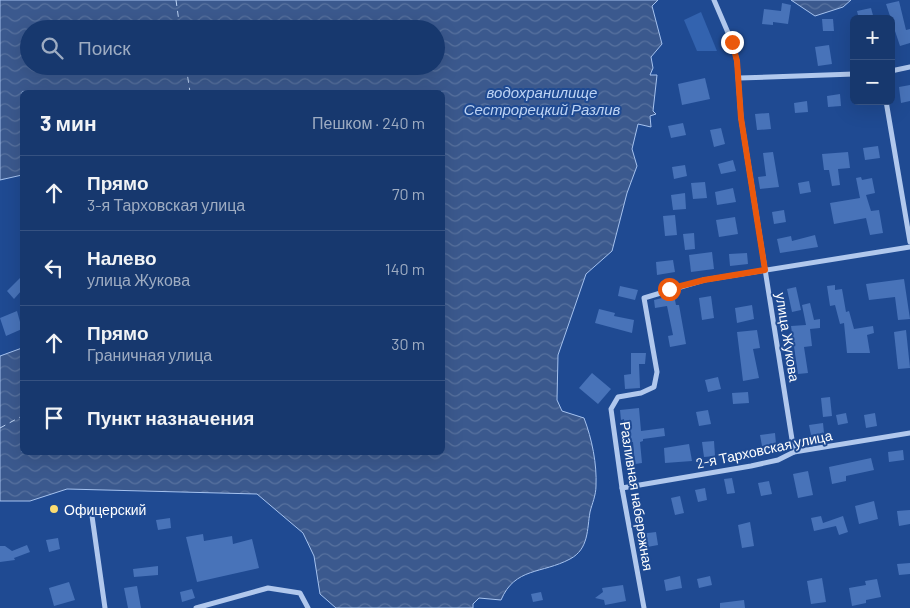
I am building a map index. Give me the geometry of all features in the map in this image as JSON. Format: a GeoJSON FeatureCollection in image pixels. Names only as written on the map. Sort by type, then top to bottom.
{"type":"FeatureCollection","features":[{"type":"Feature","properties":{"kind":"street","name":"улица Жукова"},"geometry":{"type":"LineString","coordinates":[[714,0],[732,42],[739,78],[741,118],[794,452]]}},
{"type":"Feature","properties":{"kind":"street"},"geometry":{"type":"LineString","coordinates":[[895,70],[910,67]]}},
{"type":"Feature","properties":{"kind":"street"},"geometry":{"type":"LineString","coordinates":[[739,78],[850,74]]}},
{"type":"Feature","properties":{"kind":"street"},"geometry":{"type":"LineString","coordinates":[[887,105],[910,242]]}},
{"type":"Feature","properties":{"kind":"street"},"geometry":{"type":"LineString","coordinates":[[765,270],[910,247]]}},
{"type":"Feature","properties":{"kind":"street","name":"Разливная набережная"},"geometry":{"type":"LineString","coordinates":[[644,608],[622,488],[611,409],[618,397],[641,393],[654,387],[657,372],[644,298],[704,280],[765,270]]}},
{"type":"Feature","properties":{"kind":"street","name":"2-я Тарховская улица"},"geometry":{"type":"LineString","coordinates":[[622,488],[751,466],[778,460],[794,452],[910,432]]}},
{"type":"Feature","properties":{"kind":"street"},"geometry":{"type":"LineString","coordinates":[[91,509],[105,608]]}},
{"type":"Feature","properties":{"kind":"street"},"geometry":{"type":"LineString","coordinates":[[196,608],[268,588],[300,594],[308,608]]}},
{"type":"Feature","properties":{"kind":"shaded area"},"geometry":{"type":"Polygon","coordinates":[[[701,12],[717,51],[697,51],[684,20],[701,12]]]}},
{"type":"Feature","properties":{"kind":"water","name":"водохранилище Сестрорецкий Разлив"},"geometry":{"type":"Polygon","coordinates":[[[0,0],[658,0],[652,6],[662,44],[651,57],[653,68],[650,75],[657,75],[653,111],[656,114],[650,116],[651,127],[638,124],[632,149],[637,166],[627,193],[612,251],[586,274],[558,355],[557,400],[562,411],[584,418],[595,460],[595,493],[586,538],[581,550],[560,564],[522,576],[507,589],[501,600],[479,598],[473,604],[473,608],[336,608],[320,594],[314,556],[303,533],[257,494],[67,489],[30,501],[0,501],[0,356],[20,349],[20,455],[445,455],[445,90],[20,90],[20,175],[0,180],[0,0]]]}},
{"type":"Feature","properties":{"kind":"water"},"geometry":{"type":"Polygon","coordinates":[[[791,0],[851,0],[843,7],[815,16],[791,0]]]}},
{"type":"Feature","properties":{"kind":"building"},"geometry":{"type":"Polygon","coordinates":[[[899,1],[906,30],[910,29],[910,43],[900,46],[895,31],[895,15],[890,15],[886,4],[899,1]]]}},
{"type":"Feature","properties":{"kind":"building"},"geometry":{"type":"Polygon","coordinates":[[[782,3],[791,5],[788,24],[773,22],[773,25],[762,24],[764,9],[781,11],[782,3]]]}},
{"type":"Feature","properties":{"kind":"building"},"geometry":{"type":"Polygon","coordinates":[[[871,8],[873,15],[858,15],[857,11],[871,8]]]}},
{"type":"Feature","properties":{"kind":"building"},"geometry":{"type":"Polygon","coordinates":[[[822,19],[833,19],[834,31],[823,31],[822,19]]]}},
{"type":"Feature","properties":{"kind":"building"},"geometry":{"type":"Polygon","coordinates":[[[829,45],[832,64],[818,66],[815,47],[829,45]]]}},
{"type":"Feature","properties":{"kind":"building"},"geometry":{"type":"Polygon","coordinates":[[[705,78],[710,99],[682,105],[678,84],[705,78]]]}},
{"type":"Feature","properties":{"kind":"building"},"geometry":{"type":"Polygon","coordinates":[[[910,85],[910,101],[901,103],[899,87],[910,85]]]}},
{"type":"Feature","properties":{"kind":"building"},"geometry":{"type":"Polygon","coordinates":[[[840,94],[841,106],[828,107],[827,96],[840,94]]]}},
{"type":"Feature","properties":{"kind":"building"},"geometry":{"type":"Polygon","coordinates":[[[807,101],[808,112],[795,113],[794,103],[807,101]]]}},
{"type":"Feature","properties":{"kind":"building"},"geometry":{"type":"Polygon","coordinates":[[[769,113],[771,129],[757,130],[755,114],[769,113]]]}},
{"type":"Feature","properties":{"kind":"building"},"geometry":{"type":"Polygon","coordinates":[[[683,123],[686,135],[671,138],[668,126],[683,123]]]}},
{"type":"Feature","properties":{"kind":"building"},"geometry":{"type":"Polygon","coordinates":[[[721,128],[725,144],[714,147],[710,130],[721,128]]]}},
{"type":"Feature","properties":{"kind":"building"},"geometry":{"type":"Polygon","coordinates":[[[878,146],[880,158],[865,160],[863,148],[878,146]]]}},
{"type":"Feature","properties":{"kind":"building"},"geometry":{"type":"Polygon","coordinates":[[[773,152],[779,187],[760,189],[758,177],[766,176],[763,153],[773,152]]]}},
{"type":"Feature","properties":{"kind":"building"},"geometry":{"type":"Polygon","coordinates":[[[848,152],[850,168],[838,169],[840,185],[832,186],[829,170],[824,170],[822,154],[848,152]]]}},
{"type":"Feature","properties":{"kind":"building"},"geometry":{"type":"Polygon","coordinates":[[[733,160],[736,171],[721,174],[718,164],[733,160]]]}},
{"type":"Feature","properties":{"kind":"building"},"geometry":{"type":"Polygon","coordinates":[[[685,165],[687,176],[674,179],[672,167],[685,165]]]}},
{"type":"Feature","properties":{"kind":"building"},"geometry":{"type":"Polygon","coordinates":[[[861,177],[862,180],[872,178],[875,193],[866,195],[871,211],[879,210],[883,233],[870,235],[866,218],[834,224],[830,203],[860,198],[856,178],[861,177]]]}},
{"type":"Feature","properties":{"kind":"building"},"geometry":{"type":"Polygon","coordinates":[[[809,181],[811,192],[800,194],[798,183],[809,181]]]}},
{"type":"Feature","properties":{"kind":"building"},"geometry":{"type":"Polygon","coordinates":[[[705,182],[707,198],[693,199],[691,183],[705,182]]]}},
{"type":"Feature","properties":{"kind":"building"},"geometry":{"type":"Polygon","coordinates":[[[733,188],[736,202],[717,205],[715,192],[733,188]]]}},
{"type":"Feature","properties":{"kind":"building"},"geometry":{"type":"Polygon","coordinates":[[[685,193],[686,209],[673,210],[671,195],[685,193]]]}},
{"type":"Feature","properties":{"kind":"building"},"geometry":{"type":"Polygon","coordinates":[[[784,210],[786,222],[774,224],[772,212],[784,210]]]}},
{"type":"Feature","properties":{"kind":"building"},"geometry":{"type":"Polygon","coordinates":[[[675,215],[677,235],[665,236],[663,216],[675,215]]]}},
{"type":"Feature","properties":{"kind":"building"},"geometry":{"type":"Polygon","coordinates":[[[735,217],[738,234],[719,237],[716,220],[735,217]]]}},
{"type":"Feature","properties":{"kind":"building"},"geometry":{"type":"Polygon","coordinates":[[[694,233],[695,249],[685,250],[683,234],[694,233]]]}},
{"type":"Feature","properties":{"kind":"building"},"geometry":{"type":"Polygon","coordinates":[[[815,235],[818,247],[780,253],[777,239],[791,236],[792,241],[815,235]]]}},
{"type":"Feature","properties":{"kind":"building"},"geometry":{"type":"Polygon","coordinates":[[[712,252],[714,269],[691,272],[689,255],[712,252]]]}},
{"type":"Feature","properties":{"kind":"building"},"geometry":{"type":"Polygon","coordinates":[[[747,253],[748,264],[730,266],[729,254],[747,253]]]}},
{"type":"Feature","properties":{"kind":"building"},"geometry":{"type":"Polygon","coordinates":[[[673,260],[675,272],[657,275],[656,262],[673,260]]]}},
{"type":"Feature","properties":{"kind":"building"},"geometry":{"type":"Polygon","coordinates":[[[20,278],[20,292],[14,299],[7,291],[20,278]]]}},
{"type":"Feature","properties":{"kind":"building"},"geometry":{"type":"Polygon","coordinates":[[[904,279],[910,319],[898,320],[895,297],[869,300],[866,284],[904,279]]]}},
{"type":"Feature","properties":{"kind":"building"},"geometry":{"type":"Polygon","coordinates":[[[835,285],[835,290],[842,289],[846,312],[849,311],[854,329],[873,326],[874,333],[867,335],[870,353],[847,353],[844,323],[840,324],[835,305],[830,306],[827,286],[835,285]]]}},
{"type":"Feature","properties":{"kind":"building"},"geometry":{"type":"Polygon","coordinates":[[[620,286],[638,290],[635,300],[618,296],[620,286]]]}},
{"type":"Feature","properties":{"kind":"building"},"geometry":{"type":"Polygon","coordinates":[[[796,287],[801,310],[792,312],[787,289],[796,287]]]}},
{"type":"Feature","properties":{"kind":"building"},"geometry":{"type":"Polygon","coordinates":[[[674,295],[676,305],[679,305],[686,344],[670,347],[668,336],[673,335],[667,306],[655,308],[654,300],[674,295]]]}},
{"type":"Feature","properties":{"kind":"building"},"geometry":{"type":"Polygon","coordinates":[[[711,296],[714,318],[702,320],[699,298],[711,296]]]}},
{"type":"Feature","properties":{"kind":"building"},"geometry":{"type":"Polygon","coordinates":[[[810,303],[814,320],[820,319],[820,328],[810,329],[812,346],[804,347],[808,373],[798,374],[791,326],[806,325],[802,305],[810,303]]]}},
{"type":"Feature","properties":{"kind":"building"},"geometry":{"type":"Polygon","coordinates":[[[752,305],[754,319],[737,323],[735,308],[752,305]]]}},
{"type":"Feature","properties":{"kind":"building"},"geometry":{"type":"Polygon","coordinates":[[[599,309],[615,313],[614,316],[634,320],[632,333],[595,323],[599,309]]]}},
{"type":"Feature","properties":{"kind":"building"},"geometry":{"type":"Polygon","coordinates":[[[17,311],[20,330],[6,336],[0,318],[17,311]]]}},
{"type":"Feature","properties":{"kind":"building"},"geometry":{"type":"Polygon","coordinates":[[[757,330],[760,348],[753,349],[759,378],[743,381],[737,332],[757,330]]]}},
{"type":"Feature","properties":{"kind":"building"},"geometry":{"type":"Polygon","coordinates":[[[906,330],[910,368],[898,369],[894,332],[906,330]]]}},
{"type":"Feature","properties":{"kind":"building"},"geometry":{"type":"Polygon","coordinates":[[[631,353],[646,353],[645,364],[639,364],[640,388],[625,389],[624,375],[631,374],[631,353]]]}},
{"type":"Feature","properties":{"kind":"building"},"geometry":{"type":"Polygon","coordinates":[[[592,373],[611,389],[598,404],[579,388],[592,373]]]}},
{"type":"Feature","properties":{"kind":"building"},"geometry":{"type":"Polygon","coordinates":[[[718,377],[721,389],[708,392],[705,380],[718,377]]]}},
{"type":"Feature","properties":{"kind":"building"},"geometry":{"type":"Polygon","coordinates":[[[748,392],[749,403],[733,404],[732,393],[748,392]]]}},
{"type":"Feature","properties":{"kind":"building"},"geometry":{"type":"Polygon","coordinates":[[[830,397],[832,416],[823,417],[821,398],[830,397]]]}},
{"type":"Feature","properties":{"kind":"building"},"geometry":{"type":"Polygon","coordinates":[[[639,408],[641,431],[664,428],[665,436],[643,439],[640,442],[642,463],[635,464],[633,442],[626,443],[624,419],[621,420],[620,410],[639,408]]]}},
{"type":"Feature","properties":{"kind":"building"},"geometry":{"type":"Polygon","coordinates":[[[708,410],[711,424],[699,426],[696,412],[708,410]]]}},
{"type":"Feature","properties":{"kind":"building"},"geometry":{"type":"Polygon","coordinates":[[[846,413],[848,423],[838,425],[836,415],[846,413]]]}},
{"type":"Feature","properties":{"kind":"building"},"geometry":{"type":"Polygon","coordinates":[[[875,413],[877,426],[866,428],[864,415],[875,413]]]}},
{"type":"Feature","properties":{"kind":"building"},"geometry":{"type":"Polygon","coordinates":[[[823,423],[824,433],[811,435],[809,425],[823,423]]]}},
{"type":"Feature","properties":{"kind":"building"},"geometry":{"type":"Polygon","coordinates":[[[775,433],[776,444],[762,446],[760,435],[775,433]]]}},
{"type":"Feature","properties":{"kind":"building"},"geometry":{"type":"Polygon","coordinates":[[[714,441],[715,456],[704,457],[702,442],[714,441]]]}},
{"type":"Feature","properties":{"kind":"building"},"geometry":{"type":"Polygon","coordinates":[[[689,444],[692,461],[665,463],[664,448],[689,444]]]}},
{"type":"Feature","properties":{"kind":"building"},"geometry":{"type":"Polygon","coordinates":[[[903,450],[904,460],[889,462],[888,452],[903,450]]]}},
{"type":"Feature","properties":{"kind":"building"},"geometry":{"type":"Polygon","coordinates":[[[871,458],[874,470],[846,476],[846,481],[832,484],[829,467],[871,458]]]}},
{"type":"Feature","properties":{"kind":"building"},"geometry":{"type":"Polygon","coordinates":[[[808,471],[813,495],[798,498],[793,474],[808,471]]]}},
{"type":"Feature","properties":{"kind":"building"},"geometry":{"type":"Polygon","coordinates":[[[732,478],[735,493],[727,494],[724,479],[732,478]]]}},
{"type":"Feature","properties":{"kind":"building"},"geometry":{"type":"Polygon","coordinates":[[[769,481],[772,494],[761,496],[758,483],[769,481]]]}},
{"type":"Feature","properties":{"kind":"building"},"geometry":{"type":"Polygon","coordinates":[[[705,488],[707,500],[698,502],[695,490],[705,488]]]}},
{"type":"Feature","properties":{"kind":"building"},"geometry":{"type":"Polygon","coordinates":[[[680,496],[684,513],[675,515],[671,498],[680,496]]]}},
{"type":"Feature","properties":{"kind":"building"},"geometry":{"type":"Polygon","coordinates":[[[874,501],[878,519],[859,524],[855,506],[874,501]]]}},
{"type":"Feature","properties":{"kind":"building"},"geometry":{"type":"Polygon","coordinates":[[[910,510],[910,524],[899,526],[897,511],[910,510]]]}},
{"type":"Feature","properties":{"kind":"building"},"geometry":{"type":"Polygon","coordinates":[[[821,516],[823,523],[843,516],[848,532],[839,535],[836,526],[814,531],[811,518],[821,516]]]}},
{"type":"Feature","properties":{"kind":"building"},"geometry":{"type":"Polygon","coordinates":[[[170,518],[171,528],[158,530],[156,520],[170,518]]]}},
{"type":"Feature","properties":{"kind":"building"},"geometry":{"type":"Polygon","coordinates":[[[750,522],[754,546],[742,548],[738,525],[750,522]]]}},
{"type":"Feature","properties":{"kind":"building"},"geometry":{"type":"Polygon","coordinates":[[[656,532],[658,545],[642,548],[640,534],[656,532]]]}},
{"type":"Feature","properties":{"kind":"building"},"geometry":{"type":"Polygon","coordinates":[[[203,534],[204,541],[232,536],[233,544],[252,539],[259,568],[197,582],[186,537],[203,534]]]}},
{"type":"Feature","properties":{"kind":"building"},"geometry":{"type":"Polygon","coordinates":[[[58,538],[60,549],[49,552],[46,540],[58,538]]]}},
{"type":"Feature","properties":{"kind":"building"},"geometry":{"type":"Polygon","coordinates":[[[27,545],[30,552],[14,558],[15,560],[0,562],[0,546],[5,546],[12,551],[27,545]]]}},
{"type":"Feature","properties":{"kind":"building"},"geometry":{"type":"Polygon","coordinates":[[[910,563],[910,574],[899,575],[897,564],[910,563]]]}},
{"type":"Feature","properties":{"kind":"building"},"geometry":{"type":"Polygon","coordinates":[[[158,566],[158,575],[134,577],[133,569],[158,566]]]}},
{"type":"Feature","properties":{"kind":"building"},"geometry":{"type":"Polygon","coordinates":[[[680,576],[682,588],[666,591],[664,580],[680,576]]]}},
{"type":"Feature","properties":{"kind":"building"},"geometry":{"type":"Polygon","coordinates":[[[710,576],[712,585],[699,588],[697,579],[710,576]]]}},
{"type":"Feature","properties":{"kind":"building"},"geometry":{"type":"Polygon","coordinates":[[[822,578],[826,602],[811,604],[807,581],[822,578]]]}},
{"type":"Feature","properties":{"kind":"building"},"geometry":{"type":"Polygon","coordinates":[[[877,579],[881,597],[866,600],[866,603],[852,606],[849,588],[866,585],[865,581],[877,579]]]}},
{"type":"Feature","properties":{"kind":"building"},"geometry":{"type":"Polygon","coordinates":[[[69,582],[75,600],[54,606],[49,588],[69,582]]]}},
{"type":"Feature","properties":{"kind":"building"},"geometry":{"type":"Polygon","coordinates":[[[623,585],[626,601],[605,605],[604,600],[595,598],[603,592],[602,588],[623,585]]]}},
{"type":"Feature","properties":{"kind":"building"},"geometry":{"type":"Polygon","coordinates":[[[137,586],[141,608],[128,608],[124,588],[137,586]]]}},
{"type":"Feature","properties":{"kind":"building"},"geometry":{"type":"Polygon","coordinates":[[[192,589],[195,598],[182,602],[180,592],[192,589]]]}},
{"type":"Feature","properties":{"kind":"building"},"geometry":{"type":"Polygon","coordinates":[[[541,592],[543,600],[533,602],[531,594],[541,592]]]}},
{"type":"Feature","properties":{"kind":"building"},"geometry":{"type":"Polygon","coordinates":[[[744,600],[745,608],[720,608],[720,603],[744,600]]]}},
{"type":"Feature","properties":{"kind":"ferry route"},"geometry":{"type":"LineString","coordinates":[[176,0],[179,20]]}},
{"type":"Feature","properties":{"kind":"ferry route"},"geometry":{"type":"LineString","coordinates":[[187,75],[190,90]]}},
{"type":"Feature","properties":{"kind":"ferry route"},"geometry":{"type":"LineString","coordinates":[[0,428],[20,417]]}},
{"type":"Feature","properties":{"kind":"place","name":"Офицерский"},"geometry":{"type":"Point","coordinates":[54,509]}},
{"type":"Feature","properties":{"kind":"route"},"geometry":{"type":"LineString","coordinates":[[669,289],[704,280],[765,270],[741,118],[737,61],[732,42]]}}]}
